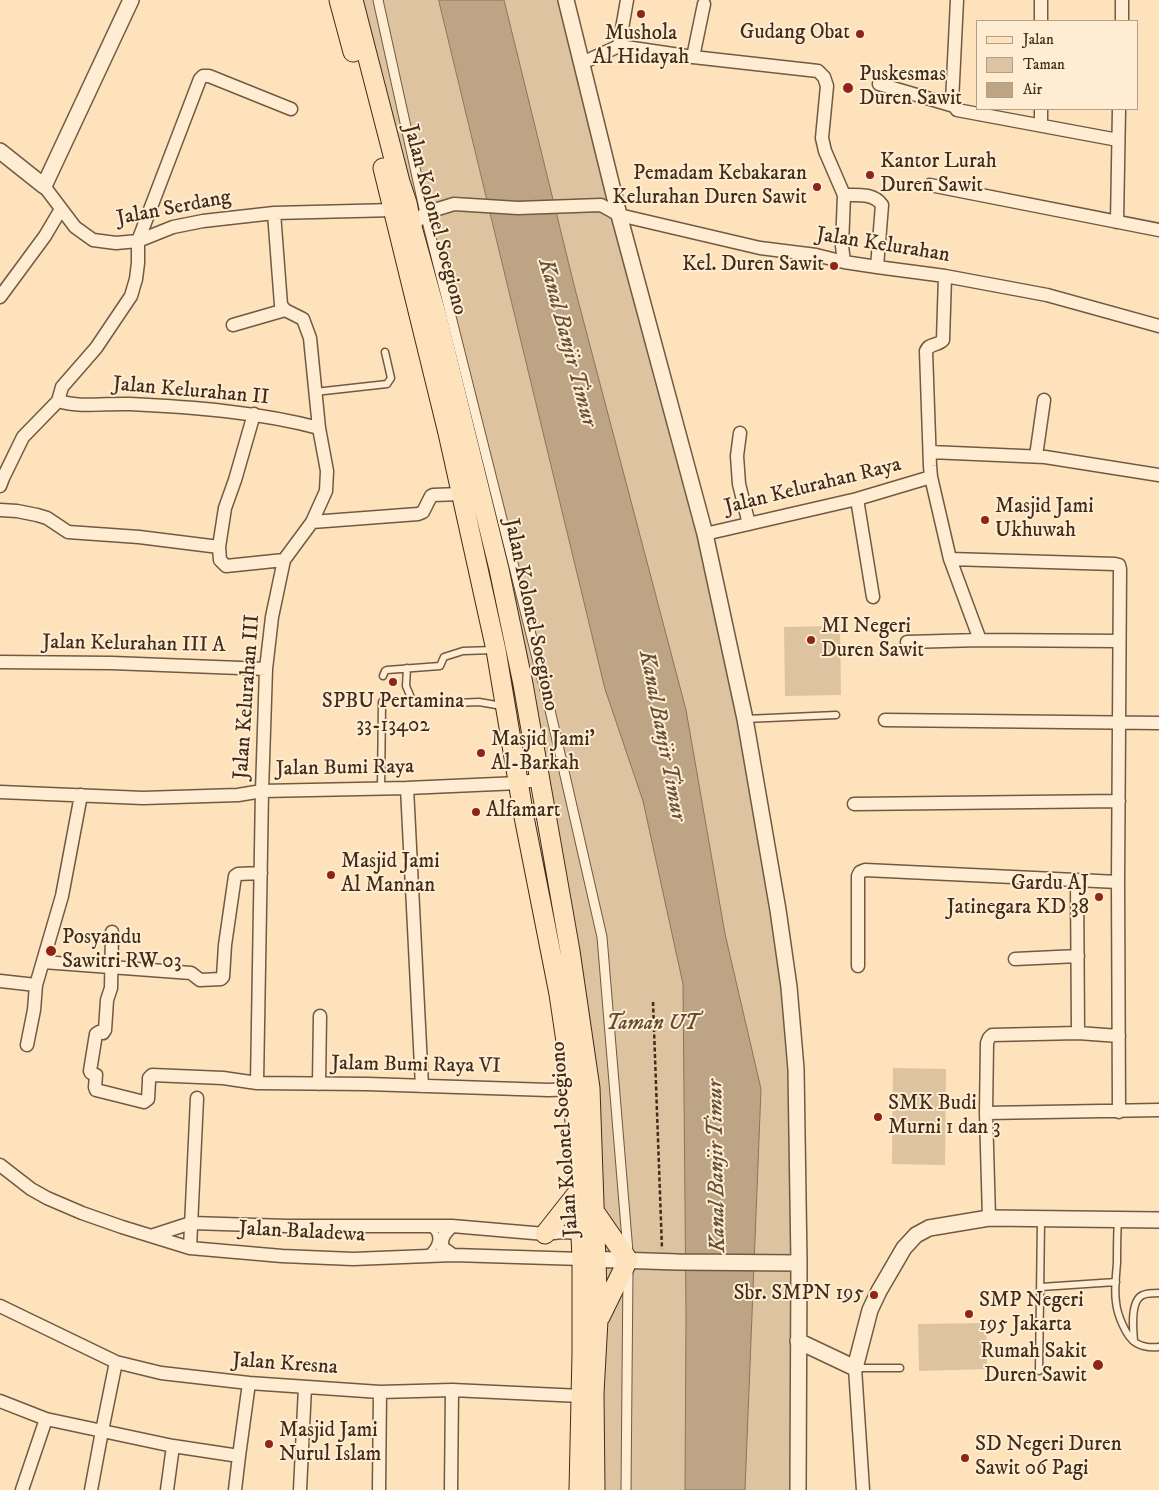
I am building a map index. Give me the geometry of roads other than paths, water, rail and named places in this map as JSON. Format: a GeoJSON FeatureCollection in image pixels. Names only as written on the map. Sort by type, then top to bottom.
{"type":"FeatureCollection","features":[{"type":"Feature","properties":{"kind":"main road","name":"Jalan Kolonel Soegiono"},"geometry":{"type":"LineString","coordinates":[[339,0],[364,92],[400,207],[496,650],[524,817],[559,994],[573,1089],[579,1191],[588,1235],[589,1259],[581,1396],[579,1490]]}},
{"type":"Feature","properties":{"kind":"main road","name":"Jalan Kolonel Soegiono"},"geometry":{"type":"LineString","coordinates":[[353,0],[398,174],[400,207],[412,227],[438,321],[499,569],[523,684],[570,951],[590,1088],[594,1210],[588,1235]]}},
{"type":"Feature","properties":{"kind":"main road"},"geometry":{"type":"LineString","coordinates":[[545,1234],[579,1191]]}},
{"type":"Feature","properties":{"kind":"main road"},"geometry":{"type":"LineString","coordinates":[[594,1210],[631,1260],[598,1320]]}},
{"type":"Feature","properties":{"kind":"main road","name":"Jalan Kolonel Soegiono"},"geometry":{"type":"LineString","coordinates":[[589,1259],[598,1320],[594,1393],[595,1490]]}},
{"type":"Feature","properties":{"kind":"street"},"geometry":{"type":"LineString","coordinates":[[44,186],[130,0]]}},
{"type":"Feature","properties":{"kind":"street"},"geometry":{"type":"LineString","coordinates":[[378,0],[426,213],[550,710],[602,937],[631,1260],[626,1490]]}},
{"type":"Feature","properties":{"kind":"street"},"geometry":{"type":"LineString","coordinates":[[566,0],[619,215],[705,534],[745,719],[778,910],[789,987],[796,1069],[795,1263],[798,1341],[798,1490]]}},
{"type":"Feature","properties":{"kind":"street"},"geometry":{"type":"LineString","coordinates":[[619,46],[627,0]]}},
{"type":"Feature","properties":{"kind":"street"},"geometry":{"type":"LineString","coordinates":[[957,0],[952,102],[957,110],[1118,140]]}},
{"type":"Feature","properties":{"kind":"street"},"geometry":{"type":"LineString","coordinates":[[1041,0],[1041,20]]}},
{"type":"Feature","properties":{"kind":"street"},"geometry":{"type":"LineString","coordinates":[[1122,0],[1122,20]]}},
{"type":"Feature","properties":{"kind":"street"},"geometry":{"type":"LineString","coordinates":[[693,56],[704,4]]}},
{"type":"Feature","properties":{"kind":"street"},"geometry":{"type":"LineString","coordinates":[[582,63],[619,46],[818,71],[824,77],[827,86],[822,138],[825,151],[844,195],[842,246],[844,262]]}},
{"type":"Feature","properties":{"kind":"street","name":"Jalan Kelurahan II"},"geometry":{"type":"LineString","coordinates":[[0,486],[24,437],[58,402],[62,387],[96,348],[131,296],[136,279],[138,241],[200,79],[203,76],[208,76],[291,109]]}},
{"type":"Feature","properties":{"kind":"street"},"geometry":{"type":"LineString","coordinates":[[879,84],[954,106]]}},
{"type":"Feature","properties":{"kind":"street"},"geometry":{"type":"LineString","coordinates":[[1041,110],[1041,125]]}},
{"type":"Feature","properties":{"kind":"street"},"geometry":{"type":"LineString","coordinates":[[1117,222],[1119,110]]}},
{"type":"Feature","properties":{"kind":"street","name":"Jalan Serdang"},"geometry":{"type":"LineString","coordinates":[[0,151],[44,186],[60,210],[75,226],[93,240],[116,243],[138,241],[173,228],[203,221],[274,213],[400,207]]}},
{"type":"Feature","properties":{"kind":"street"},"geometry":{"type":"LineString","coordinates":[[930,185],[1159,230]]}},
{"type":"Feature","properties":{"kind":"street"},"geometry":{"type":"LineString","coordinates":[[844,195],[869,196],[880,201],[882,205],[877,267]]}},
{"type":"Feature","properties":{"kind":"street","name":"Jalan Kelurahan"},"geometry":{"type":"LineString","coordinates":[[426,213],[454,204],[518,208],[601,205],[619,215],[760,248],[945,276],[1048,296],[1159,326]]}},
{"type":"Feature","properties":{"kind":"street"},"geometry":{"type":"LineString","coordinates":[[400,207],[426,213]]}},
{"type":"Feature","properties":{"kind":"street"},"geometry":{"type":"LineString","coordinates":[[0,297],[45,236],[60,210]]}},
{"type":"Feature","properties":{"kind":"street"},"geometry":{"type":"LineString","coordinates":[[234,325],[285,310],[281,305],[274,213]]}},
{"type":"Feature","properties":{"kind":"street"},"geometry":{"type":"LineString","coordinates":[[412,227],[426,213]]}},
{"type":"Feature","properties":{"kind":"street"},"geometry":{"type":"LineString","coordinates":[[945,276],[944,336],[941,343],[930,346],[926,352],[931,477],[950,559],[980,640]]}},
{"type":"Feature","properties":{"kind":"street","name":"Jalan Kelurahan III"},"geometry":{"type":"LineString","coordinates":[[262,791],[266,669],[272,617],[284,560],[312,522],[326,490],[327,471],[319,428],[310,338],[303,319],[285,310]]}},
{"type":"Feature","properties":{"kind":"street"},"geometry":{"type":"LineString","coordinates":[[1036,456],[1044,400]]}},
{"type":"Feature","properties":{"kind":"street","name":"Jalan Kelurahan II"},"geometry":{"type":"LineString","coordinates":[[58,402],[72,405],[128,404],[254,414],[319,428]]}},
{"type":"Feature","properties":{"kind":"street"},"geometry":{"type":"LineString","coordinates":[[254,414],[225,508],[219,547],[220,560],[226,566],[284,560]]}},
{"type":"Feature","properties":{"kind":"street"},"geometry":{"type":"LineString","coordinates":[[740,433],[738,456],[739,484],[749,524]]}},
{"type":"Feature","properties":{"kind":"street","name":"Jalan Kelurahan Raya"},"geometry":{"type":"LineString","coordinates":[[930,452],[1036,456],[1159,475]]}},
{"type":"Feature","properties":{"kind":"street","name":"Jalan Kelurahan Raya"},"geometry":{"type":"LineString","coordinates":[[705,534],[857,499],[931,477]]}},
{"type":"Feature","properties":{"kind":"street"},"geometry":{"type":"LineString","coordinates":[[312,522],[418,514],[423,512],[431,496],[462,494]]}},
{"type":"Feature","properties":{"kind":"street"},"geometry":{"type":"LineString","coordinates":[[857,499],[873,597]]}},
{"type":"Feature","properties":{"kind":"street"},"geometry":{"type":"LineString","coordinates":[[0,510],[37,514],[47,518],[68,532],[139,537],[219,547]]}},
{"type":"Feature","properties":{"kind":"street"},"geometry":{"type":"LineString","coordinates":[[950,559],[1115,564],[1120,569],[1119,1112]]}},
{"type":"Feature","properties":{"kind":"street"},"geometry":{"type":"LineString","coordinates":[[907,642],[980,640],[1119,641]]}},
{"type":"Feature","properties":{"kind":"street","name":"Jalan Kelurahan III A"},"geometry":{"type":"LineString","coordinates":[[0,662],[112,663],[266,669]]}},
{"type":"Feature","properties":{"kind":"street"},"geometry":{"type":"LineString","coordinates":[[885,720],[1159,723]]}},
{"type":"Feature","properties":{"kind":"street","name":"Jalan Bumi Raya"},"geometry":{"type":"LineString","coordinates":[[0,792],[143,798],[238,795],[262,791],[407,788],[519,783],[540,779]]}},
{"type":"Feature","properties":{"kind":"street"},"geometry":{"type":"LineString","coordinates":[[407,788],[422,1086]]}},
{"type":"Feature","properties":{"kind":"street"},"geometry":{"type":"LineString","coordinates":[[257,1083],[262,791]]}},
{"type":"Feature","properties":{"kind":"street"},"geometry":{"type":"LineString","coordinates":[[27,1045],[34,1010],[36,985],[62,896],[81,795]]}},
{"type":"Feature","properties":{"kind":"street"},"geometry":{"type":"LineString","coordinates":[[854,804],[1119,801]]}},
{"type":"Feature","properties":{"kind":"street"},"geometry":{"type":"LineString","coordinates":[[858,966],[858,876],[860,872],[865,870],[1118,882]]}},
{"type":"Feature","properties":{"kind":"street"},"geometry":{"type":"LineString","coordinates":[[43,962],[191,973],[200,980],[222,979],[235,876],[238,874],[261,873]]}},
{"type":"Feature","properties":{"kind":"street"},"geometry":{"type":"LineString","coordinates":[[1077,880],[1078,1033]]}},
{"type":"Feature","properties":{"kind":"street"},"geometry":{"type":"LineString","coordinates":[[111,966],[112,932]]}},
{"type":"Feature","properties":{"kind":"street"},"geometry":{"type":"LineString","coordinates":[[1015,959],[1078,956]]}},
{"type":"Feature","properties":{"kind":"street","name":"Jalam Bumi Raya VI"},"geometry":{"type":"LineString","coordinates":[[111,966],[111,988],[107,1000],[105,1030],[103,1033],[96,1034],[90,1070],[91,1073],[96,1075],[96,1090],[111,1095],[146,1101],[149,1078],[152,1075],[223,1078],[257,1083],[573,1089]]}},
{"type":"Feature","properties":{"kind":"street"},"geometry":{"type":"LineString","coordinates":[[0,981],[36,985]]}},
{"type":"Feature","properties":{"kind":"street"},"geometry":{"type":"LineString","coordinates":[[319,1084],[320,1016]]}},
{"type":"Feature","properties":{"kind":"street"},"geometry":{"type":"LineString","coordinates":[[989,1218],[986,1113],[987,1043],[992,1035],[1078,1033],[1119,1036]]}},
{"type":"Feature","properties":{"kind":"street"},"geometry":{"type":"LineString","coordinates":[[190,1248],[197,1098]]}},
{"type":"Feature","properties":{"kind":"street"},"geometry":{"type":"LineString","coordinates":[[986,1113],[1159,1110]]}},
{"type":"Feature","properties":{"kind":"street","name":"Jalan Baladewa"},"geometry":{"type":"LineString","coordinates":[[0,1165],[31,1190],[82,1214],[190,1248],[282,1256],[353,1259],[453,1255],[589,1259]]}},
{"type":"Feature","properties":{"kind":"street"},"geometry":{"type":"LineString","coordinates":[[863,1490],[855,1368],[870,1310],[904,1248],[916,1234],[929,1228],[989,1218],[1159,1220]]}},
{"type":"Feature","properties":{"kind":"street","name":"Jalan Baladewa"},"geometry":{"type":"LineString","coordinates":[[151,1236],[191,1223],[287,1226],[452,1226],[545,1234],[562,1232],[588,1235]]}},
{"type":"Feature","properties":{"kind":"street"},"geometry":{"type":"LineString","coordinates":[[452,1226],[443,1235],[442,1247],[453,1255]]}},
{"type":"Feature","properties":{"kind":"street"},"geometry":{"type":"LineString","coordinates":[[589,1259],[795,1263]]}},
{"type":"Feature","properties":{"kind":"street","name":"Jalan Kresna"},"geometry":{"type":"LineString","coordinates":[[0,1306],[116,1362],[161,1373],[249,1383],[380,1392],[452,1390],[581,1396]]}},
{"type":"Feature","properties":{"kind":"street"},"geometry":{"type":"LineString","coordinates":[[798,1341],[855,1368]]}},
{"type":"Feature","properties":{"kind":"street"},"geometry":{"type":"LineString","coordinates":[[92,1490],[116,1362]]}},
{"type":"Feature","properties":{"kind":"street"},"geometry":{"type":"LineString","coordinates":[[235,1490],[249,1383]]}},
{"type":"Feature","properties":{"kind":"street"},"geometry":{"type":"LineString","coordinates":[[300,1490],[305,1387]]}},
{"type":"Feature","properties":{"kind":"street"},"geometry":{"type":"LineString","coordinates":[[451,1490],[452,1390]]}},
{"type":"Feature","properties":{"kind":"street"},"geometry":{"type":"LineString","coordinates":[[379,1490],[380,1392]]}},
{"type":"Feature","properties":{"kind":"street"},"geometry":{"type":"LineString","coordinates":[[0,1401],[46,1419],[173,1446],[238,1456]]}},
{"type":"Feature","properties":{"kind":"street"},"geometry":{"type":"LineString","coordinates":[[22,1490],[46,1419]]}},
{"type":"Feature","properties":{"kind":"street"},"geometry":{"type":"LineString","coordinates":[[167,1490],[173,1446]]}},
{"type":"Feature","properties":{"kind":"lane"},"geometry":{"type":"LineString","coordinates":[[315,392],[387,384],[391,378],[385,352]]}},
{"type":"Feature","properties":{"kind":"lane"},"geometry":{"type":"LineString","coordinates":[[383,676],[385,671],[388,670],[440,666],[444,657],[464,651],[496,650]]}},
{"type":"Feature","properties":{"kind":"lane"},"geometry":{"type":"LineString","coordinates":[[407,668],[406,686],[412,700],[433,704],[479,702],[506,707]]}},
{"type":"Feature","properties":{"kind":"lane"},"geometry":{"type":"LineString","coordinates":[[381,788],[382,702]]}},
{"type":"Feature","properties":{"kind":"lane"},"geometry":{"type":"LineString","coordinates":[[745,719],[836,715]]}},
{"type":"Feature","properties":{"kind":"lane"},"geometry":{"type":"LineString","coordinates":[[1039,1371],[1041,1220]]}},
{"type":"Feature","properties":{"kind":"lane"},"geometry":{"type":"LineString","coordinates":[[1118,1220],[1116,1302],[1119,1315],[1134,1342],[1150,1348],[1159,1347]]}},
{"type":"Feature","properties":{"kind":"lane"},"geometry":{"type":"LineString","coordinates":[[423,1256],[432,1250],[437,1242],[433,1229],[428,1226]]}},
{"type":"Feature","properties":{"kind":"lane"},"geometry":{"type":"LineString","coordinates":[[1041,1287],[1116,1282]]}},
{"type":"Feature","properties":{"kind":"lane"},"geometry":{"type":"LineString","coordinates":[[1134,1342],[1133,1326],[1137,1300],[1141,1295],[1159,1293]]}},
{"type":"Feature","properties":{"kind":"lane"},"geometry":{"type":"LineString","coordinates":[[855,1368],[900,1368]]}},
{"type":"Feature","properties":{"kind":"water","name":"Kanal Banjir Timur"},"geometry":{"type":"Polygon","coordinates":[[[439,0],[504,0],[574,285],[686,710],[725,934],[761,1089],[745,1490],[685,1490],[686,1315],[683,984],[643,801],[605,689],[439,0]]]}},
{"type":"Feature","properties":{"kind":"place","name":"Mushola Al Hidayah"},"geometry":{"type":"Point","coordinates":[641,14]}},
{"type":"Feature","properties":{"kind":"place","name":"Gudang Obat"},"geometry":{"type":"Point","coordinates":[860,34]}},
{"type":"Feature","properties":{"kind":"place","name":"Puskesmas Duren Sawit"},"geometry":{"type":"Point","coordinates":[848,88]}},
{"type":"Feature","properties":{"kind":"place","name":"Kantor Lurah Duren Sawit"},"geometry":{"type":"Point","coordinates":[870,175]}},
{"type":"Feature","properties":{"kind":"place","name":"Pemadam Kebakaran Kelurahan Duren Sawit"},"geometry":{"type":"Point","coordinates":[817,187]}},
{"type":"Feature","properties":{"kind":"place","name":"Kel. Duren Sawit"},"geometry":{"type":"Point","coordinates":[834,266]}},
{"type":"Feature","properties":{"kind":"place","name":"Masjid Jami Ukhuwah"},"geometry":{"type":"Point","coordinates":[985,520]}},
{"type":"Feature","properties":{"kind":"place","name":"MI Negeri Duren Sawit"},"geometry":{"type":"Point","coordinates":[811,640]}},
{"type":"Feature","properties":{"kind":"place","name":"SPBU Pertamina 33-13402"},"geometry":{"type":"Point","coordinates":[393,682]}},
{"type":"Feature","properties":{"kind":"place","name":"Masjid Jami' Al-Barkah"},"geometry":{"type":"Point","coordinates":[481,753]}},
{"type":"Feature","properties":{"kind":"place","name":"Alfamart"},"geometry":{"type":"Point","coordinates":[476,812]}},
{"type":"Feature","properties":{"kind":"place","name":"Masjid Jami Al Mannan"},"geometry":{"type":"Point","coordinates":[331,875]}},
{"type":"Feature","properties":{"kind":"place","name":"Gardu AJ Jatinegara KD 38"},"geometry":{"type":"Point","coordinates":[1099,897]}},
{"type":"Feature","properties":{"kind":"place","name":"Posyandu Sawitri RW 03"},"geometry":{"type":"Point","coordinates":[51,951]}},
{"type":"Feature","properties":{"kind":"place","name":"SMK Budi Murni 1 dan 3"},"geometry":{"type":"Point","coordinates":[878,1117]}},
{"type":"Feature","properties":{"kind":"place","name":"Sbr. SMPN 195"},"geometry":{"type":"Point","coordinates":[874,1295]}},
{"type":"Feature","properties":{"kind":"place","name":"SMP Negeri 195 Jakarta"},"geometry":{"type":"Point","coordinates":[969,1314]}},
{"type":"Feature","properties":{"kind":"place","name":"Rumah Sakit Duren Sawit"},"geometry":{"type":"Point","coordinates":[1098,1365]}},
{"type":"Feature","properties":{"kind":"place","name":"Masjid Jami Nurul Islam"},"geometry":{"type":"Point","coordinates":[269,1444]}},
{"type":"Feature","properties":{"kind":"place","name":"SD Negeri Duren Sawit 06 Pagi"},"geometry":{"type":"Point","coordinates":[965,1458]}},
{"type":"Feature","properties":{"kind":"park label","name":"Taman UT"},"geometry":{"type":"Point","coordinates":[652,1025]}}]}
